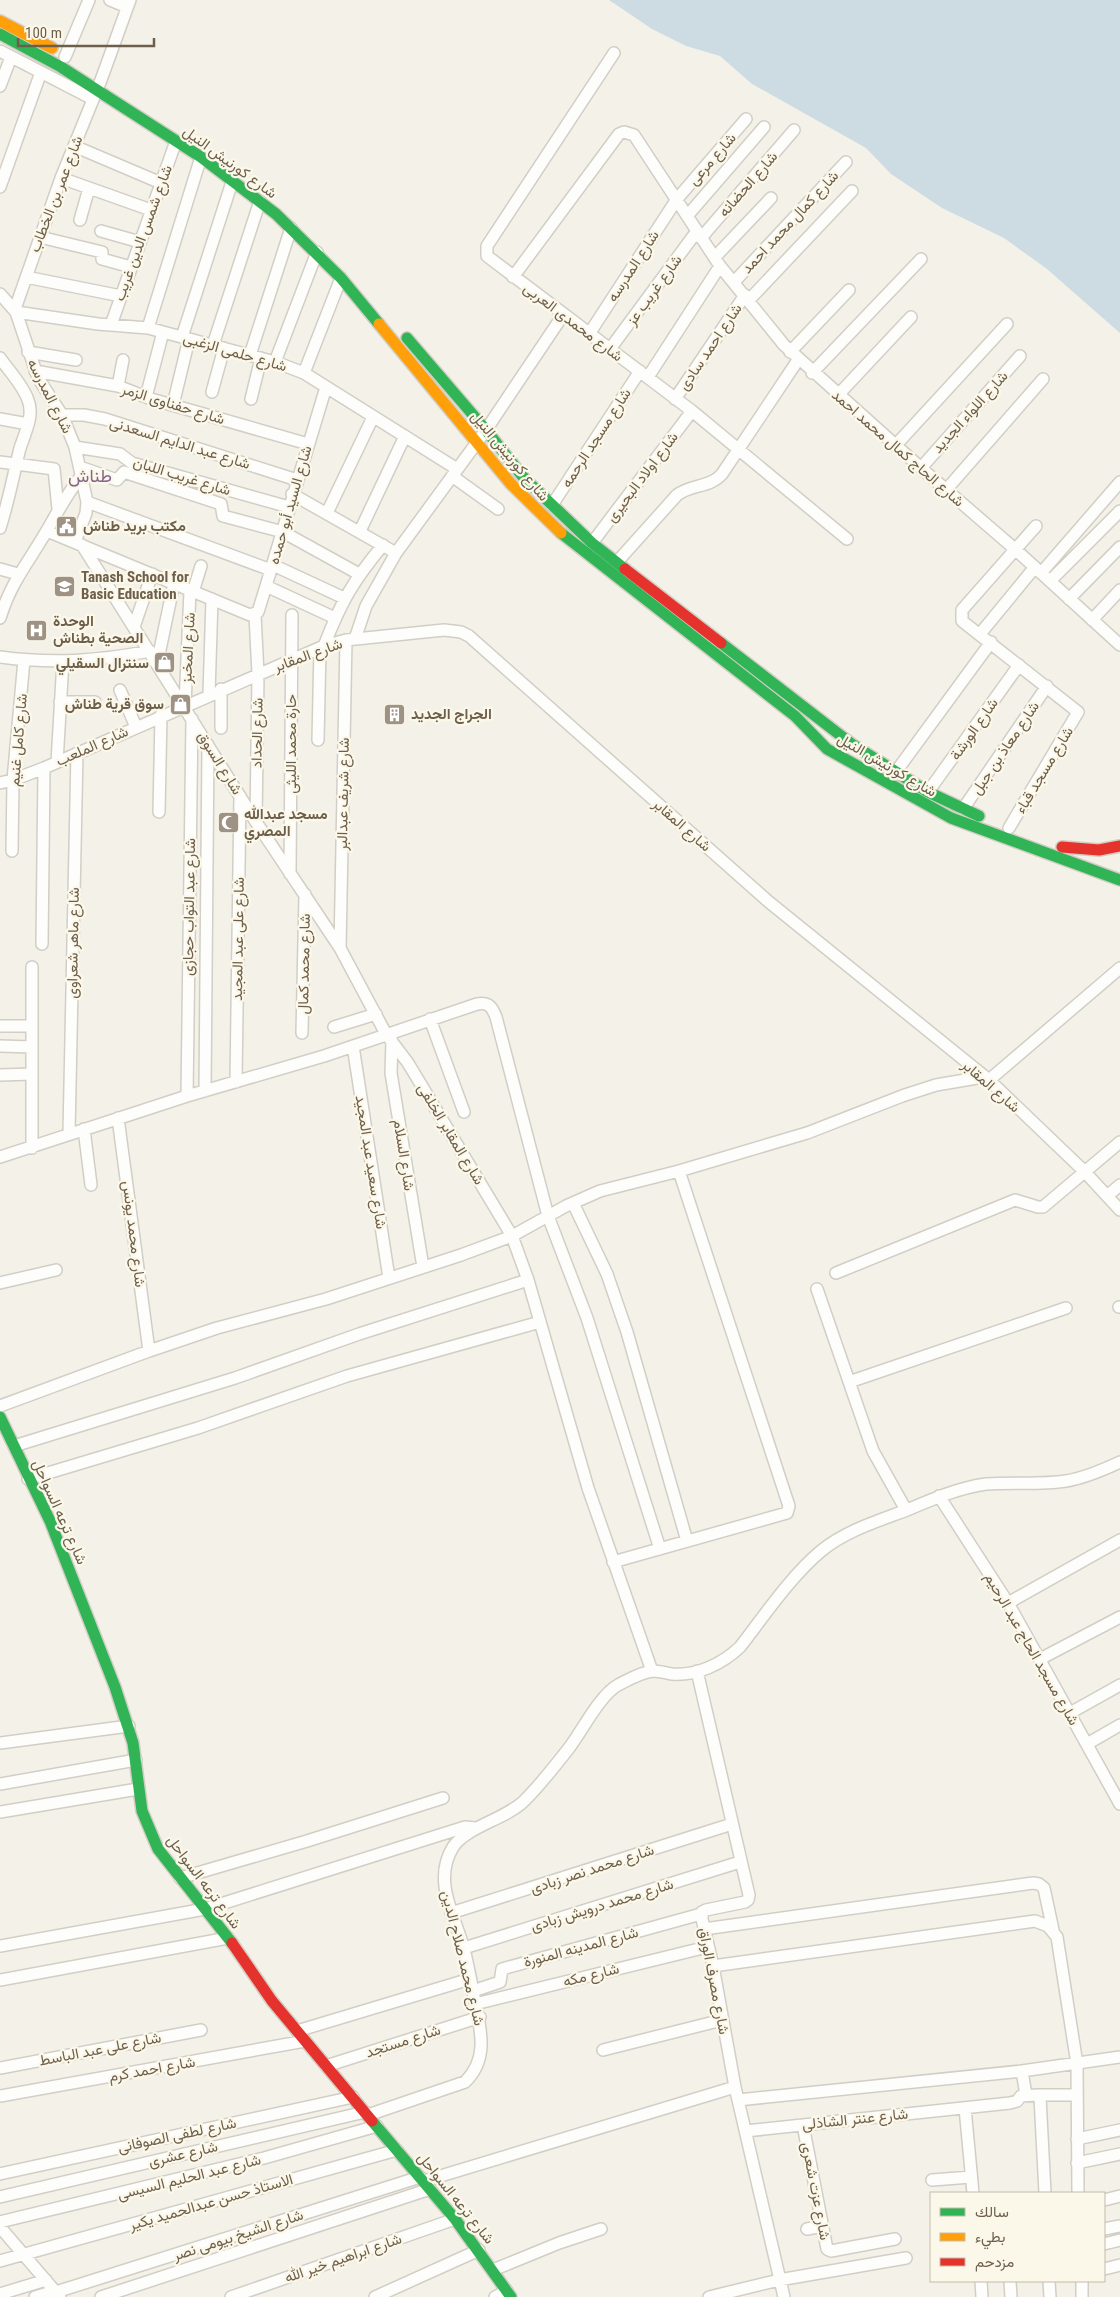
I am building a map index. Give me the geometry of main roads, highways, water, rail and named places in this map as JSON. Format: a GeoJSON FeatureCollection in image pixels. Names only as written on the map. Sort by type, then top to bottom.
{"type":"FeatureCollection","features":[{"type":"Feature","properties":{"kind":"main road","name":"شارع كورنيش النيل"},"geometry":{"type":"LineString","coordinates":[[0,21],[28,34],[65,57],[97,90],[210,151],[266,192],[316,237],[381,307]]}},
{"type":"Feature","properties":{"kind":"main road","name":"شارع كورنيش النيل"},"geometry":{"type":"LineString","coordinates":[[0,34],[50,60],[97,90],[201,157],[260,201],[317,252],[341,278],[511,484],[560,533],[795,716],[827,749],[952,818],[1120,877]]}},
{"type":"Feature","properties":{"kind":"main road","name":"شارع كورنيش النيل"},"geometry":{"type":"LineString","coordinates":[[399,329],[486,430],[521,474],[592,543],[853,745],[928,792],[1009,828],[1062,847],[1120,877]]}},
{"type":"Feature","properties":{"kind":"main road"},"geometry":{"type":"LineString","coordinates":[[842,758],[840,753],[842,747],[853,745]]}},
{"type":"Feature","properties":{"kind":"main road"},"geometry":{"type":"LineString","coordinates":[[1062,847],[1094,850],[1120,846]]}},
{"type":"Feature","properties":{"kind":"main road","name":"شارع ترعه السواحل"},"geometry":{"type":"LineString","coordinates":[[0,1417],[28,1479],[50,1521],[129,1726],[136,1760],[142,1811],[158,1849],[228,1938],[272,2001],[455,2219],[509,2294]]}},
{"type":"Feature","properties":{"kind":"place","name":"مكتب بريد طناش"},"geometry":{"type":"Point","coordinates":[67,526]}},
{"type":"Feature","properties":{"kind":"place","name":"Tanash School for Basic Education"},"geometry":{"type":"Point","coordinates":[65,586]}},
{"type":"Feature","properties":{"kind":"place","name":"الوحدة الصحية بطناش"},"geometry":{"type":"Point","coordinates":[37,630]}},
{"type":"Feature","properties":{"kind":"place","name":"سنترال السقيلي"},"geometry":{"type":"Point","coordinates":[165,663]}},
{"type":"Feature","properties":{"kind":"place","name":"سوق قرية طناش"},"geometry":{"type":"Point","coordinates":[180,704]}},
{"type":"Feature","properties":{"kind":"place","name":"الجراج الجديد"},"geometry":{"type":"Point","coordinates":[395,714]}},
{"type":"Feature","properties":{"kind":"place","name":"مسجد عبدالله المصري"},"geometry":{"type":"Point","coordinates":[228,823]}},
{"type":"Feature","properties":{"kind":"district","name":"طناش"},"geometry":{"type":"Point","coordinates":[90,476]}}]}
